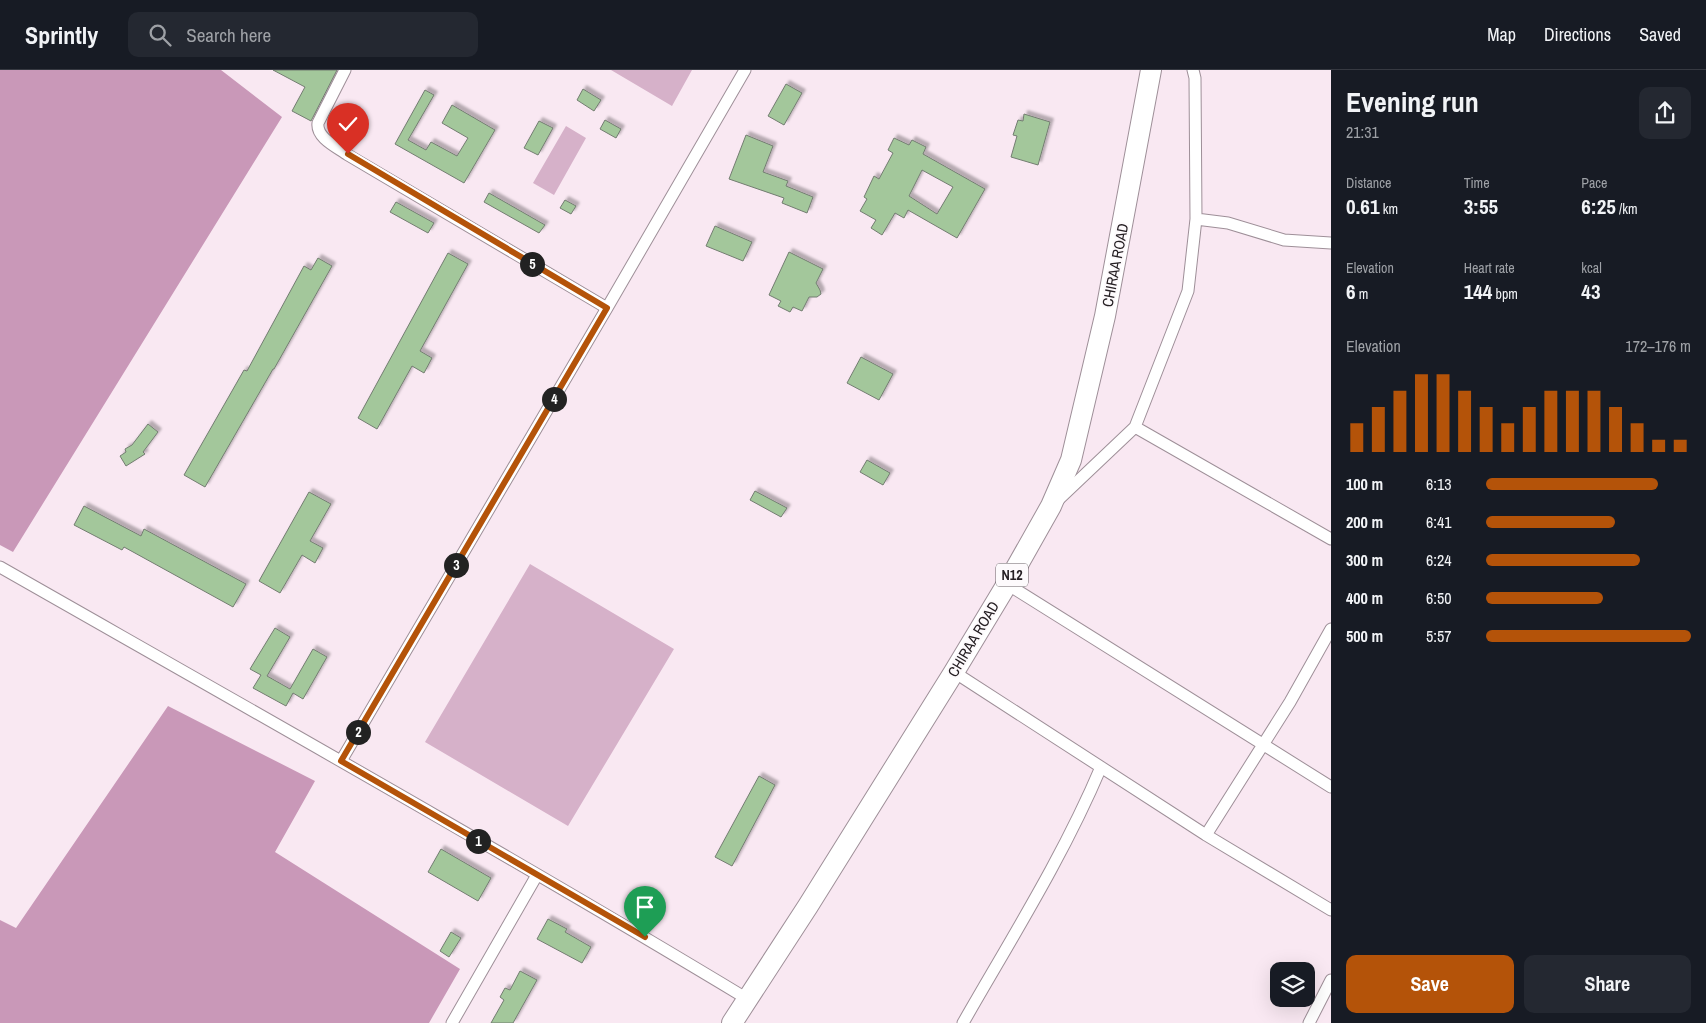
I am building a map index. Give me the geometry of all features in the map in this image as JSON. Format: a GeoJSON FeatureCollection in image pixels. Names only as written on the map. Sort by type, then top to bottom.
{"type":"FeatureCollection","features":[{"type":"Feature","properties":{"kind":"highway","name":"CHIRAA ROAD"},"geometry":{"type":"LineString","coordinates":[[732,1023],[749,1000],[954,672],[1052,506],[1071,460],[1105,316],[1151,70]]}},
{"type":"Feature","properties":{"kind":"street"},"geometry":{"type":"LineString","coordinates":[[345,70],[318,123],[317,129],[320,135],[348,154],[607,308]]}},
{"type":"Feature","properties":{"kind":"street"},"geometry":{"type":"LineString","coordinates":[[341,761],[745,70]]}},
{"type":"Feature","properties":{"kind":"street"},"geometry":{"type":"LineString","coordinates":[[1052,506],[1135,427],[1188,291],[1196,219],[1195,78],[1193,70]]}},
{"type":"Feature","properties":{"kind":"street"},"geometry":{"type":"LineString","coordinates":[[1196,219],[1228,223],[1284,240],[1331,243]]}},
{"type":"Feature","properties":{"kind":"street"},"geometry":{"type":"LineString","coordinates":[[1135,427],[1331,539]]}},
{"type":"Feature","properties":{"kind":"street"},"geometry":{"type":"LineString","coordinates":[[0,567],[341,761],[749,1000]]}},
{"type":"Feature","properties":{"kind":"street"},"geometry":{"type":"LineString","coordinates":[[1007,584],[1331,787]]}},
{"type":"Feature","properties":{"kind":"street"},"geometry":{"type":"LineString","coordinates":[[1206,835],[1331,629]]}},
{"type":"Feature","properties":{"kind":"street"},"geometry":{"type":"LineString","coordinates":[[954,672],[1206,835],[1331,910]]}},
{"type":"Feature","properties":{"kind":"street"},"geometry":{"type":"LineString","coordinates":[[963,1023],[1065,846],[1102,768]]}},
{"type":"Feature","properties":{"kind":"street"},"geometry":{"type":"LineString","coordinates":[[452,1023],[537,875]]}},
{"type":"Feature","properties":{"kind":"street"},"geometry":{"type":"LineString","coordinates":[[1310,1023],[1331,980]]}},
{"type":"Feature","properties":{"kind":"shaded area"},"geometry":{"type":"Polygon","coordinates":[[[0,70],[221,70],[282,117],[13,552],[0,545],[0,70]]]}},
{"type":"Feature","properties":{"kind":"shaded area"},"geometry":{"type":"Polygon","coordinates":[[[611,70],[692,70],[672,106],[611,70]]]}},
{"type":"Feature","properties":{"kind":"shaded area"},"geometry":{"type":"Polygon","coordinates":[[[566,126],[586,138],[554,195],[533,183],[566,126]]]}},
{"type":"Feature","properties":{"kind":"shaded area"},"geometry":{"type":"Polygon","coordinates":[[[530,564],[674,649],[568,826],[425,742],[530,564]]]}},
{"type":"Feature","properties":{"kind":"shaded area"},"geometry":{"type":"Polygon","coordinates":[[[168,706],[315,781],[275,852],[460,969],[429,1023],[0,1023],[0,920],[16,928],[168,706]]]}},
{"type":"Feature","properties":{"kind":"building"},"geometry":{"type":"Polygon","coordinates":[[[273,70],[337,70],[311,121],[292,111],[305,87],[273,70]]]}},
{"type":"Feature","properties":{"kind":"building"},"geometry":{"type":"Polygon","coordinates":[[[786,84],[802,93],[784,125],[768,116],[786,84]]]}},
{"type":"Feature","properties":{"kind":"building"},"geometry":{"type":"Polygon","coordinates":[[[583,89],[601,100],[594,111],[577,100],[583,89]]]}},
{"type":"Feature","properties":{"kind":"building"},"geometry":{"type":"Polygon","coordinates":[[[425,90],[434,95],[408,140],[426,150],[431,142],[457,156],[468,138],[442,123],[452,105],[495,130],[464,183],[395,144],[425,90]]]}},
{"type":"Feature","properties":{"kind":"building"},"geometry":{"type":"Polygon","coordinates":[[[1024,114],[1050,122],[1038,165],[1011,157],[1017,136],[1013,135],[1018,120],[1023,121],[1024,114]]]}},
{"type":"Feature","properties":{"kind":"building"},"geometry":{"type":"Polygon","coordinates":[[[605,120],[621,129],[616,138],[600,129],[605,120]]]}},
{"type":"Feature","properties":{"kind":"building"},"geometry":{"type":"Polygon","coordinates":[[[539,121],[553,128],[538,155],[524,148],[539,121]]]}},
{"type":"Feature","properties":{"kind":"building"},"geometry":{"type":"Polygon","coordinates":[[[746,135],[773,146],[763,172],[788,181],[786,186],[813,197],[807,213],[782,203],[784,198],[729,179],[746,135]]]}},
{"type":"Feature","properties":{"kind":"building"},"geometry":{"type":"Polygon","coordinates":[[[894,138],[909,145],[912,140],[926,147],[923,154],[985,189],[957,238],[908,210],[904,218],[895,213],[882,235],[871,228],[876,220],[860,211],[867,199],[864,197],[874,176],[879,179],[893,153],[888,150],[894,138]],[[922,170],[909,196],[937,214],[953,187],[922,170]]]}},
{"type":"Feature","properties":{"kind":"building"},"geometry":{"type":"Polygon","coordinates":[[[489,193],[545,225],[539,233],[484,202],[489,193]]]}},
{"type":"Feature","properties":{"kind":"building"},"geometry":{"type":"Polygon","coordinates":[[[565,200],[576,206],[571,214],[560,208],[565,200]]]}},
{"type":"Feature","properties":{"kind":"building"},"geometry":{"type":"Polygon","coordinates":[[[396,202],[434,223],[428,233],[390,212],[396,202]]]}},
{"type":"Feature","properties":{"kind":"building"},"geometry":{"type":"Polygon","coordinates":[[[715,226],[752,242],[743,261],[706,246],[715,226]]]}},
{"type":"Feature","properties":{"kind":"building"},"geometry":{"type":"Polygon","coordinates":[[[789,252],[823,269],[816,283],[821,294],[817,297],[809,297],[802,311],[793,307],[790,312],[778,306],[781,301],[769,295],[789,252]]]}},
{"type":"Feature","properties":{"kind":"building"},"geometry":{"type":"Polygon","coordinates":[[[448,253],[468,264],[420,351],[432,358],[424,373],[412,366],[377,429],[358,418],[448,253]]]}},
{"type":"Feature","properties":{"kind":"building"},"geometry":{"type":"Polygon","coordinates":[[[318,258],[332,266],[205,487],[184,475],[244,370],[247,371],[304,266],[311,270],[318,258]]]}},
{"type":"Feature","properties":{"kind":"building"},"geometry":{"type":"Polygon","coordinates":[[[861,357],[893,374],[879,400],[847,383],[861,357]]]}},
{"type":"Feature","properties":{"kind":"building"},"geometry":{"type":"Polygon","coordinates":[[[148,424],[158,432],[143,452],[145,454],[126,466],[120,456],[126,452],[125,449],[132,445],[148,424]]]}},
{"type":"Feature","properties":{"kind":"building"},"geometry":{"type":"Polygon","coordinates":[[[867,460],[890,473],[883,485],[860,472],[867,460]]]}},
{"type":"Feature","properties":{"kind":"building"},"geometry":{"type":"Polygon","coordinates":[[[755,491],[787,508],[781,517],[750,500],[755,491]]]}},
{"type":"Feature","properties":{"kind":"building"},"geometry":{"type":"Polygon","coordinates":[[[309,492],[331,504],[310,541],[323,548],[315,563],[302,555],[280,593],[259,581],[309,492]]]}},
{"type":"Feature","properties":{"kind":"building"},"geometry":{"type":"Polygon","coordinates":[[[84,506],[141,536],[144,529],[246,584],[233,607],[124,547],[122,550],[74,525],[84,506]]]}},
{"type":"Feature","properties":{"kind":"building"},"geometry":{"type":"Polygon","coordinates":[[[275,628],[290,637],[267,676],[290,689],[313,649],[327,657],[303,699],[293,693],[286,706],[253,688],[261,675],[250,669],[275,628]]]}},
{"type":"Feature","properties":{"kind":"building"},"geometry":{"type":"Polygon","coordinates":[[[759,776],[775,785],[732,866],[715,857],[759,776]]]}},
{"type":"Feature","properties":{"kind":"building"},"geometry":{"type":"Polygon","coordinates":[[[441,849],[491,878],[478,901],[428,872],[441,849]]]}},
{"type":"Feature","properties":{"kind":"building"},"geometry":{"type":"Polygon","coordinates":[[[548,919],[567,929],[565,932],[591,947],[582,963],[537,939],[548,919]]]}},
{"type":"Feature","properties":{"kind":"building"},"geometry":{"type":"Polygon","coordinates":[[[451,932],[461,938],[449,957],[440,951],[451,932]]]}},
{"type":"Feature","properties":{"kind":"building"},"geometry":{"type":"Polygon","coordinates":[[[520,971],[537,980],[513,1023],[491,1023],[504,1000],[500,997],[505,988],[510,990],[520,971]]]}},
{"type":"Feature","properties":{"kind":"route"},"geometry":{"type":"LineString","coordinates":[[348,154],[607,308],[341,761],[645,937]]}}]}
